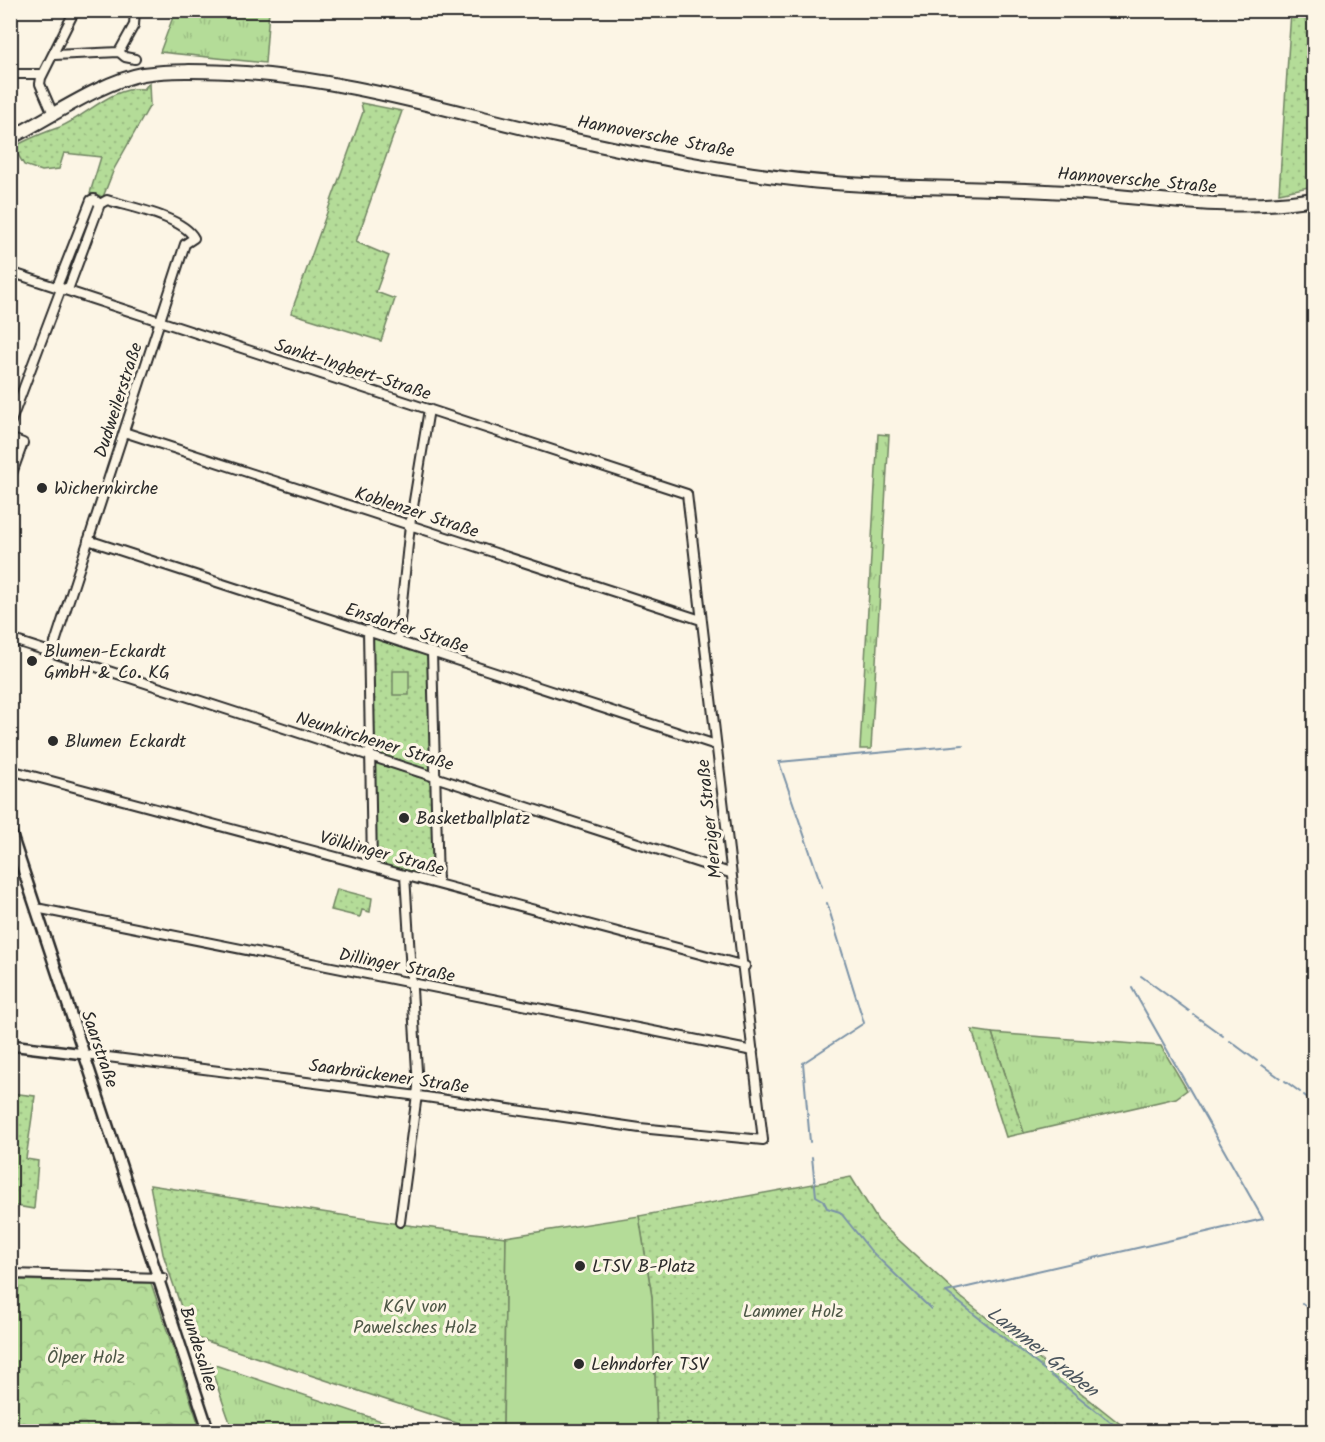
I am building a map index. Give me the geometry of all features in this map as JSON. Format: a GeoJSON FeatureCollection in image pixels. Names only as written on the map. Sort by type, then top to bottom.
{"type":"FeatureCollection","features":[{"type":"Feature","properties":{"kind":"main road","name":"Hannoversche Straße"},"geometry":{"type":"LineString","coordinates":[[10,138],[83,98],[139,75],[181,70],[262,74],[361,88],[556,136],[791,179],[878,186],[1083,193],[1231,206],[1281,205],[1314,199]]}},
{"type":"Feature","properties":{"kind":"street"},"geometry":{"type":"LineString","coordinates":[[53,114],[40,84],[42,74],[54,55],[75,10]]}},
{"type":"Feature","properties":{"kind":"street"},"geometry":{"type":"LineString","coordinates":[[119,52],[134,25],[135,11]]}},
{"type":"Feature","properties":{"kind":"street"},"geometry":{"type":"LineString","coordinates":[[54,55],[119,52],[124,57],[135,59]]}},
{"type":"Feature","properties":{"kind":"street"},"geometry":{"type":"LineString","coordinates":[[10,74],[42,74]]}},
{"type":"Feature","properties":{"kind":"street","name":"Dudweilerstraße"},"geometry":{"type":"LineString","coordinates":[[52,652],[185,244],[194,238],[189,230],[176,222],[107,200],[100,204],[69,287],[61,289]]}},
{"type":"Feature","properties":{"kind":"street","name":"Sankt-Ingbert-Straße"},"geometry":{"type":"LineString","coordinates":[[10,272],[687,494]]}},
{"type":"Feature","properties":{"kind":"street"},"geometry":{"type":"LineString","coordinates":[[10,424],[61,289]]}},
{"type":"Feature","properties":{"kind":"street"},"geometry":{"type":"LineString","coordinates":[[398,640],[410,525],[429,409]]}},
{"type":"Feature","properties":{"kind":"street","name":"Koblenzer Straße"},"geometry":{"type":"LineString","coordinates":[[123,432],[701,620]]}},
{"type":"Feature","properties":{"kind":"street"},"geometry":{"type":"LineString","coordinates":[[10,438],[23,443],[10,479]]}},
{"type":"Feature","properties":{"kind":"street","name":"Merziger Straße"},"geometry":{"type":"LineString","coordinates":[[687,494],[730,873],[745,966],[764,1140]]}},
{"type":"Feature","properties":{"kind":"street","name":"Ensdorfer Straße"},"geometry":{"type":"LineString","coordinates":[[88,540],[716,746]]}},
{"type":"Feature","properties":{"kind":"street"},"geometry":{"type":"LineString","coordinates":[[368,630],[372,866]]}},
{"type":"Feature","properties":{"kind":"street","name":"Neunkirchener Straße"},"geometry":{"type":"LineString","coordinates":[[10,639],[369,756],[435,775],[730,873]]}},
{"type":"Feature","properties":{"kind":"street"},"geometry":{"type":"LineString","coordinates":[[432,652],[438,884]]}},
{"type":"Feature","properties":{"kind":"street","name":"Völklinger Straße"},"geometry":{"type":"LineString","coordinates":[[10,770],[745,966]]}},
{"type":"Feature","properties":{"kind":"street","name":"Saarstraße"},"geometry":{"type":"LineString","coordinates":[[10,830],[160,1278]]}},
{"type":"Feature","properties":{"kind":"street"},"geometry":{"type":"LineString","coordinates":[[400,1222],[417,1096],[405,875]]}},
{"type":"Feature","properties":{"kind":"street","name":"Dillinger Straße"},"geometry":{"type":"LineString","coordinates":[[36,908],[753,1051]]}},
{"type":"Feature","properties":{"kind":"street","name":"Saarbrückener Straße"},"geometry":{"type":"LineString","coordinates":[[10,1045],[417,1096],[640,1128],[764,1140]]}},
{"type":"Feature","properties":{"kind":"street"},"geometry":{"type":"LineString","coordinates":[[10,1275],[160,1278]]}},
{"type":"Feature","properties":{"kind":"street","name":"Bundesallee"},"geometry":{"type":"LineString","coordinates":[[160,1278],[209,1431]]}},
{"type":"Feature","properties":{"kind":"green space"},"geometry":{"type":"Polygon","coordinates":[[[158,11],[269,11],[265,63],[160,52],[173,17],[158,11]]]}},
{"type":"Feature","properties":{"kind":"green space"},"geometry":{"type":"Polygon","coordinates":[[[1291,11],[1314,11],[1314,186],[1279,193],[1291,11]]]}},
{"type":"Feature","properties":{"kind":"green space"},"geometry":{"type":"Polygon","coordinates":[[[149,83],[150,105],[114,169],[103,197],[90,193],[101,157],[64,153],[59,169],[42,171],[24,165],[17,153],[17,145],[70,122],[111,96],[133,89],[144,89],[149,83]]]}},
{"type":"Feature","properties":{"kind":"green space"},"geometry":{"type":"Polygon","coordinates":[[[361,103],[402,111],[356,242],[389,256],[376,292],[395,299],[381,341],[291,313],[363,112],[361,103]]]}},
{"type":"Feature","properties":{"kind":"green space"},"geometry":{"type":"Polygon","coordinates":[[[878,434],[889,435],[871,749],[860,749],[878,434]]]}},
{"type":"Feature","properties":{"kind":"green space"},"geometry":{"type":"Polygon","coordinates":[[[368,630],[432,652],[438,884],[372,866],[368,630]]]}},
{"type":"Feature","properties":{"kind":"green space"},"geometry":{"type":"Polygon","coordinates":[[[393,671],[409,671],[409,695],[393,695],[393,671]]]}},
{"type":"Feature","properties":{"kind":"green space"},"geometry":{"type":"Polygon","coordinates":[[[337,889],[372,898],[370,912],[362,910],[360,917],[331,910],[337,889]]]}},
{"type":"Feature","properties":{"kind":"green space"},"geometry":{"type":"Polygon","coordinates":[[[972,1030],[992,1033],[1024,1133],[1006,1137],[972,1030]]]}},
{"type":"Feature","properties":{"kind":"green space"},"geometry":{"type":"Polygon","coordinates":[[[992,1033],[1161,1046],[1187,1090],[1176,1098],[1024,1133],[992,1033]]]}},
{"type":"Feature","properties":{"kind":"green space"},"geometry":{"type":"Polygon","coordinates":[[[11,1093],[35,1096],[26,1159],[38,1161],[34,1209],[11,1205],[11,1093]]]}},
{"type":"Feature","properties":{"kind":"green space","name":"Lammer Holz"},"geometry":{"type":"Polygon","coordinates":[[[851,1177],[878,1221],[962,1298],[1129,1431],[657,1431],[652,1297],[639,1216],[851,1177]]]}},
{"type":"Feature","properties":{"kind":"green space","name":"KGV von Pawelsches Holz"},"geometry":{"type":"Polygon","coordinates":[[[150,1185],[399,1224],[506,1237],[503,1431],[481,1431],[191,1336],[163,1254],[150,1185]]]}},
{"type":"Feature","properties":{"kind":"green space","name":"Lehndorfer TSV"},"geometry":{"type":"Polygon","coordinates":[[[639,1216],[652,1297],[657,1431],[503,1431],[506,1237],[639,1216]]]}},
{"type":"Feature","properties":{"kind":"green space","name":"Ölper Holz"},"geometry":{"type":"Polygon","coordinates":[[[11,1280],[151,1283],[201,1431],[11,1431],[11,1280]]]}},
{"type":"Feature","properties":{"kind":"green space"},"geometry":{"type":"Polygon","coordinates":[[[209,1363],[411,1431],[233,1431],[209,1363]]]}},
{"type":"Feature","properties":{"kind":"waterway"},"geometry":{"type":"LineString","coordinates":[[822,887],[779,762],[963,745]]}},
{"type":"Feature","properties":{"kind":"waterway"},"geometry":{"type":"LineString","coordinates":[[810,1142],[803,1063],[864,1023],[827,903]]}},
{"type":"Feature","properties":{"kind":"waterway"},"geometry":{"type":"LineString","coordinates":[[1141,976],[1189,1011]]}},
{"type":"Feature","properties":{"kind":"waterway"},"geometry":{"type":"LineString","coordinates":[[946,1292],[1263,1219],[1132,988]]}},
{"type":"Feature","properties":{"kind":"waterway"},"geometry":{"type":"LineString","coordinates":[[1194,1015],[1223,1036]]}},
{"type":"Feature","properties":{"kind":"waterway"},"geometry":{"type":"LineString","coordinates":[[1230,1041],[1257,1061]]}},
{"type":"Feature","properties":{"kind":"waterway"},"geometry":{"type":"LineString","coordinates":[[1262,1065],[1280,1078]]}},
{"type":"Feature","properties":{"kind":"waterway"},"geometry":{"type":"LineString","coordinates":[[1285,1081],[1300,1092]]}},
{"type":"Feature","properties":{"kind":"waterway"},"geometry":{"type":"LineString","coordinates":[[1304,1095],[1313,1102]]}},
{"type":"Feature","properties":{"kind":"waterway"},"geometry":{"type":"LineString","coordinates":[[812,1157],[816,1196],[823,1200],[827,1208],[840,1212],[871,1251],[931,1309]]}},
{"type":"Feature","properties":{"kind":"waterway","name":"Lammer Graben"},"geometry":{"type":"LineString","coordinates":[[946,1292],[1123,1432]]}},
{"type":"Feature","properties":{"kind":"waterway"},"geometry":{"type":"LineString","coordinates":[[1302,1303],[1314,1313]]}},
{"type":"Feature","properties":{"kind":"place","name":"Wichernkirche"},"geometry":{"type":"Point","coordinates":[42,488]}},
{"type":"Feature","properties":{"kind":"place","name":"Blumen-Eckardt GmbH & Co. KG"},"geometry":{"type":"Point","coordinates":[32,661]}},
{"type":"Feature","properties":{"kind":"place","name":"Blumen Eckardt"},"geometry":{"type":"Point","coordinates":[53,741]}},
{"type":"Feature","properties":{"kind":"place","name":"Basketballplatz"},"geometry":{"type":"Point","coordinates":[404,818]}},
{"type":"Feature","properties":{"kind":"place","name":"LTSV B-Platz"},"geometry":{"type":"Point","coordinates":[580,1266]}},
{"type":"Feature","properties":{"kind":"place","name":"Lehndorfer TSV"},"geometry":{"type":"Point","coordinates":[579,1364]}}]}
